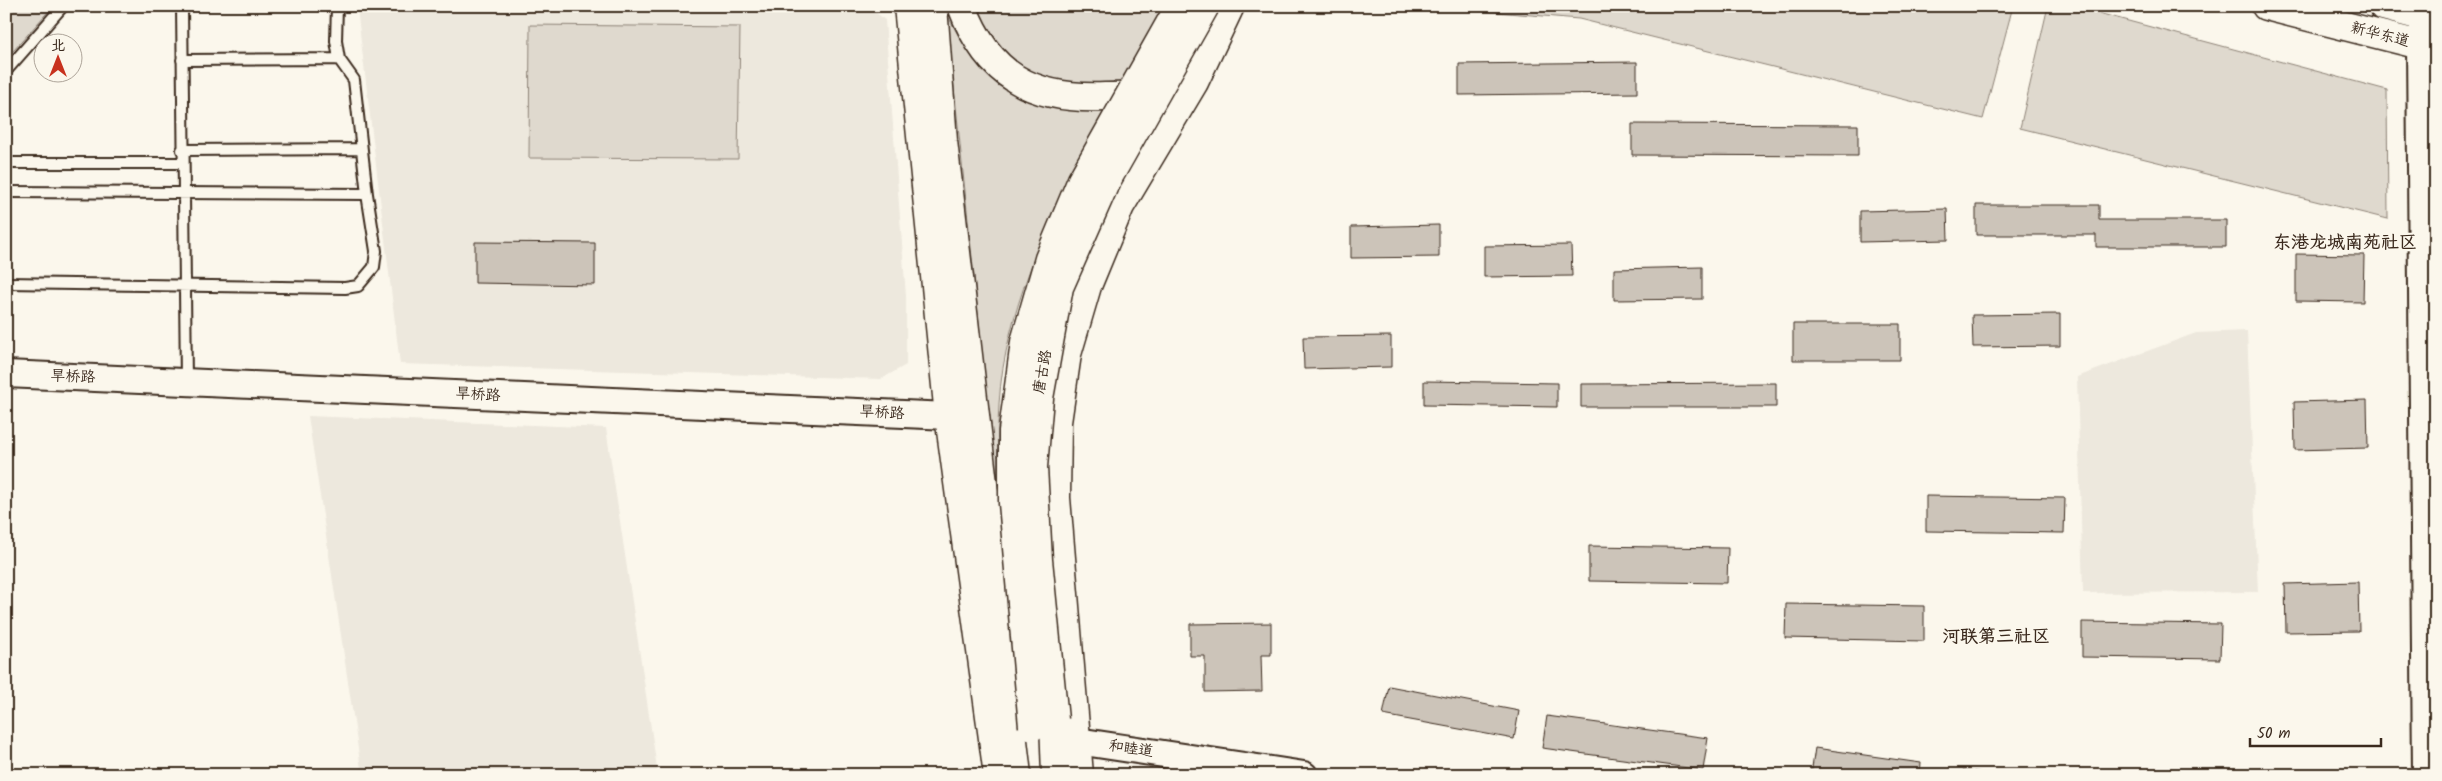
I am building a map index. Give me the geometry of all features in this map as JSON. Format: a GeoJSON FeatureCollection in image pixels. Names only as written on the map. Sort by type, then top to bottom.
{"type":"FeatureCollection","features":[{"type":"Feature","properties":{"kind":"main road"},"geometry":{"type":"LineString","coordinates":[[908,6],[949,416],[998,775]]}},
{"type":"Feature","properties":{"kind":"main road","name":"唐古路"},"geometry":{"type":"LineString","coordinates":[[933,6],[943,141],[1033,726],[1056,775]]}},
{"type":"Feature","properties":{"kind":"main road"},"geometry":{"type":"LineString","coordinates":[[962,6],[969,24],[985,52],[1005,71],[1026,86],[1056,95],[1103,97],[1141,96],[1194,82]]}},
{"type":"Feature","properties":{"kind":"main road"},"geometry":{"type":"LineString","coordinates":[[1033,775],[1033,726],[1013,503],[1013,431],[1025,342],[1049,259],[1082,180],[1180,6]]}},
{"type":"Feature","properties":{"kind":"main road","name":"唐古路"},"geometry":{"type":"LineString","coordinates":[[1017,775],[1033,726],[1038,560],[1033,467],[1039,398],[1059,287],[1105,183],[1205,6]]}},
{"type":"Feature","properties":{"kind":"main road"},"geometry":{"type":"LineString","coordinates":[[1079,775],[1056,498],[1057,422],[1067,354],[1087,286],[1120,206],[1194,82],[1230,6]]}},
{"type":"Feature","properties":{"kind":"main road","name":"新华东道"},"geometry":{"type":"LineString","coordinates":[[2266,6],[2428,47]]}},
{"type":"Feature","properties":{"kind":"main road","name":"新华东道"},"geometry":{"type":"LineString","coordinates":[[2383,6],[2431,18]]}},
{"type":"Feature","properties":{"kind":"street"},"geometry":{"type":"LineString","coordinates":[[2426,775],[2428,47],[2431,18]]}},
{"type":"Feature","properties":{"kind":"street","name":"旱桥路"},"geometry":{"type":"LineString","coordinates":[[6,374],[949,416]]}},
{"type":"Feature","properties":{"kind":"street","name":"和睦道"},"geometry":{"type":"LineString","coordinates":[[1077,741],[1304,775]]}},
{"type":"Feature","properties":{"kind":"lane"},"geometry":{"type":"LineString","coordinates":[[6,71],[63,6]]}},
{"type":"Feature","properties":{"kind":"lane"},"geometry":{"type":"LineString","coordinates":[[182,6],[182,163],[186,382]]}},
{"type":"Feature","properties":{"kind":"lane"},"geometry":{"type":"LineString","coordinates":[[6,283],[344,288],[358,286],[374,268],[376,251],[366,194],[354,80],[339,59],[336,41],[337,6]]}},
{"type":"Feature","properties":{"kind":"lane"},"geometry":{"type":"LineString","coordinates":[[182,60],[339,59]]}},
{"type":"Feature","properties":{"kind":"lane"},"geometry":{"type":"LineString","coordinates":[[182,150],[361,149]]}},
{"type":"Feature","properties":{"kind":"lane"},"geometry":{"type":"LineString","coordinates":[[7,166],[182,163]]}},
{"type":"Feature","properties":{"kind":"lane"},"geometry":{"type":"LineString","coordinates":[[6,192],[183,191],[366,194]]}},
{"type":"Feature","properties":{"kind":"shaded area"},"geometry":{"type":"Polygon","coordinates":[[[6,6],[53,6],[6,59],[6,6]]]}},
{"type":"Feature","properties":{"kind":"shaded area"},"geometry":{"type":"Polygon","coordinates":[[[361,6],[868,6],[885,20],[906,296],[906,365],[881,379],[400,364],[357,8],[361,6]]]}},
{"type":"Feature","properties":{"kind":"shaded area"},"geometry":{"type":"Polygon","coordinates":[[[971,6],[1166,6],[1155,30],[1116,90],[1057,85],[1013,69],[971,6]]]}},
{"type":"Feature","properties":{"kind":"shaded area"},"geometry":{"type":"Polygon","coordinates":[[[1448,6],[2013,6],[1983,119],[1579,19],[1448,8],[1448,6]]]}},
{"type":"Feature","properties":{"kind":"shaded area"},"geometry":{"type":"Polygon","coordinates":[[[2048,6],[2072,6],[2387,90],[2388,219],[2020,128],[2048,6]]]}},
{"type":"Feature","properties":{"kind":"shaded area"},"geometry":{"type":"Polygon","coordinates":[[[946,12],[961,40],[976,61],[992,77],[1009,88],[1050,102],[1106,110],[1047,227],[1023,288],[1003,369],[998,422],[997,493],[946,12]]]}},
{"type":"Feature","properties":{"kind":"shaded area"},"geometry":{"type":"Polygon","coordinates":[[[530,25],[740,27],[738,159],[529,158],[530,25]]]}},
{"type":"Feature","properties":{"kind":"shaded area"},"geometry":{"type":"Polygon","coordinates":[[[2247,331],[2258,592],[2083,593],[2077,377],[2196,333],[2247,331]]]}},
{"type":"Feature","properties":{"kind":"shaded area"},"geometry":{"type":"Polygon","coordinates":[[[308,416],[606,428],[658,775],[362,775],[308,416]]]}},
{"type":"Feature","properties":{"kind":"shaded area"},"geometry":{"type":"Polygon","coordinates":[[[1134,770],[1166,775],[1128,775],[1134,770]]]}},
{"type":"Feature","properties":{"kind":"building"},"geometry":{"type":"Polygon","coordinates":[[[1637,62],[1637,93],[1459,95],[1459,64],[1637,62]]]}},
{"type":"Feature","properties":{"kind":"building"},"geometry":{"type":"Polygon","coordinates":[[[1632,124],[1858,125],[1858,156],[1632,155],[1632,124]]]}},
{"type":"Feature","properties":{"kind":"building"},"geometry":{"type":"Polygon","coordinates":[[[1976,205],[2099,205],[2099,220],[2226,220],[2226,247],[2096,247],[2096,235],[1976,235],[1976,205]]]}},
{"type":"Feature","properties":{"kind":"building"},"geometry":{"type":"Polygon","coordinates":[[[1947,209],[1948,240],[1860,242],[1860,211],[1947,209]]]}},
{"type":"Feature","properties":{"kind":"building"},"geometry":{"type":"Polygon","coordinates":[[[1439,225],[1439,257],[1351,258],[1351,227],[1439,225]]]}},
{"type":"Feature","properties":{"kind":"building"},"geometry":{"type":"Polygon","coordinates":[[[475,242],[595,243],[595,285],[475,283],[475,242]]]}},
{"type":"Feature","properties":{"kind":"building"},"geometry":{"type":"Polygon","coordinates":[[[1571,245],[1572,276],[1484,277],[1484,246],[1571,245]]]}},
{"type":"Feature","properties":{"kind":"building"},"geometry":{"type":"Polygon","coordinates":[[[2296,254],[2364,255],[2363,302],[2296,301],[2296,254]]]}},
{"type":"Feature","properties":{"kind":"building"},"geometry":{"type":"Polygon","coordinates":[[[1702,267],[1702,299],[1614,300],[1614,269],[1702,267]]]}},
{"type":"Feature","properties":{"kind":"building"},"geometry":{"type":"Polygon","coordinates":[[[2060,314],[2060,346],[1973,347],[1972,315],[2060,314]]]}},
{"type":"Feature","properties":{"kind":"building"},"geometry":{"type":"Polygon","coordinates":[[[1793,324],[1900,324],[1900,360],[1793,360],[1793,324]]]}},
{"type":"Feature","properties":{"kind":"building"},"geometry":{"type":"Polygon","coordinates":[[[1391,336],[1391,367],[1304,369],[1303,337],[1391,336]]]}},
{"type":"Feature","properties":{"kind":"building"},"geometry":{"type":"Polygon","coordinates":[[[1424,381],[1557,383],[1557,407],[1424,405],[1424,381]]]}},
{"type":"Feature","properties":{"kind":"building"},"geometry":{"type":"Polygon","coordinates":[[[1776,383],[1776,407],[1581,407],[1581,384],[1776,383]]]}},
{"type":"Feature","properties":{"kind":"building"},"geometry":{"type":"Polygon","coordinates":[[[2367,400],[2368,448],[2295,450],[2294,402],[2367,400]]]}},
{"type":"Feature","properties":{"kind":"building"},"geometry":{"type":"Polygon","coordinates":[[[1926,496],[2065,498],[2064,533],[1926,531],[1926,496]]]}},
{"type":"Feature","properties":{"kind":"building"},"geometry":{"type":"Polygon","coordinates":[[[1589,546],[1728,548],[1727,583],[1589,581],[1589,546]]]}},
{"type":"Feature","properties":{"kind":"building"},"geometry":{"type":"Polygon","coordinates":[[[2358,582],[2359,631],[2286,632],[2285,584],[2358,582]]]}},
{"type":"Feature","properties":{"kind":"building"},"geometry":{"type":"Polygon","coordinates":[[[1786,604],[1924,606],[1924,641],[1785,638],[1786,604]]]}},
{"type":"Feature","properties":{"kind":"building"},"geometry":{"type":"Polygon","coordinates":[[[2082,622],[2221,624],[2220,659],[2082,657],[2082,622]]]}},
{"type":"Feature","properties":{"kind":"building"},"geometry":{"type":"Polygon","coordinates":[[[1271,623],[1271,655],[1261,655],[1262,691],[1205,692],[1205,656],[1190,656],[1190,624],[1271,623]]]}},
{"type":"Feature","properties":{"kind":"building"},"geometry":{"type":"Polygon","coordinates":[[[1389,686],[1519,711],[1514,739],[1383,715],[1389,686]]]}},
{"type":"Feature","properties":{"kind":"building"},"geometry":{"type":"Polygon","coordinates":[[[1547,716],[1708,738],[1703,770],[1542,748],[1547,716]]]}},
{"type":"Feature","properties":{"kind":"building"},"geometry":{"type":"Polygon","coordinates":[[[1815,748],[1921,763],[1920,775],[1811,775],[1815,748]]]}},
{"type":"Feature","properties":{"kind":"building"},"geometry":{"type":"Polygon","coordinates":[[[1963,770],[1998,775],[1963,775],[1963,770]]]}},
{"type":"Feature","properties":{"kind":"district","name":"东港龙城南苑社区"},"geometry":{"type":"Point","coordinates":[2345,243]}},
{"type":"Feature","properties":{"kind":"district","name":"河联第三社区"},"geometry":{"type":"Point","coordinates":[1996,637]}}]}
